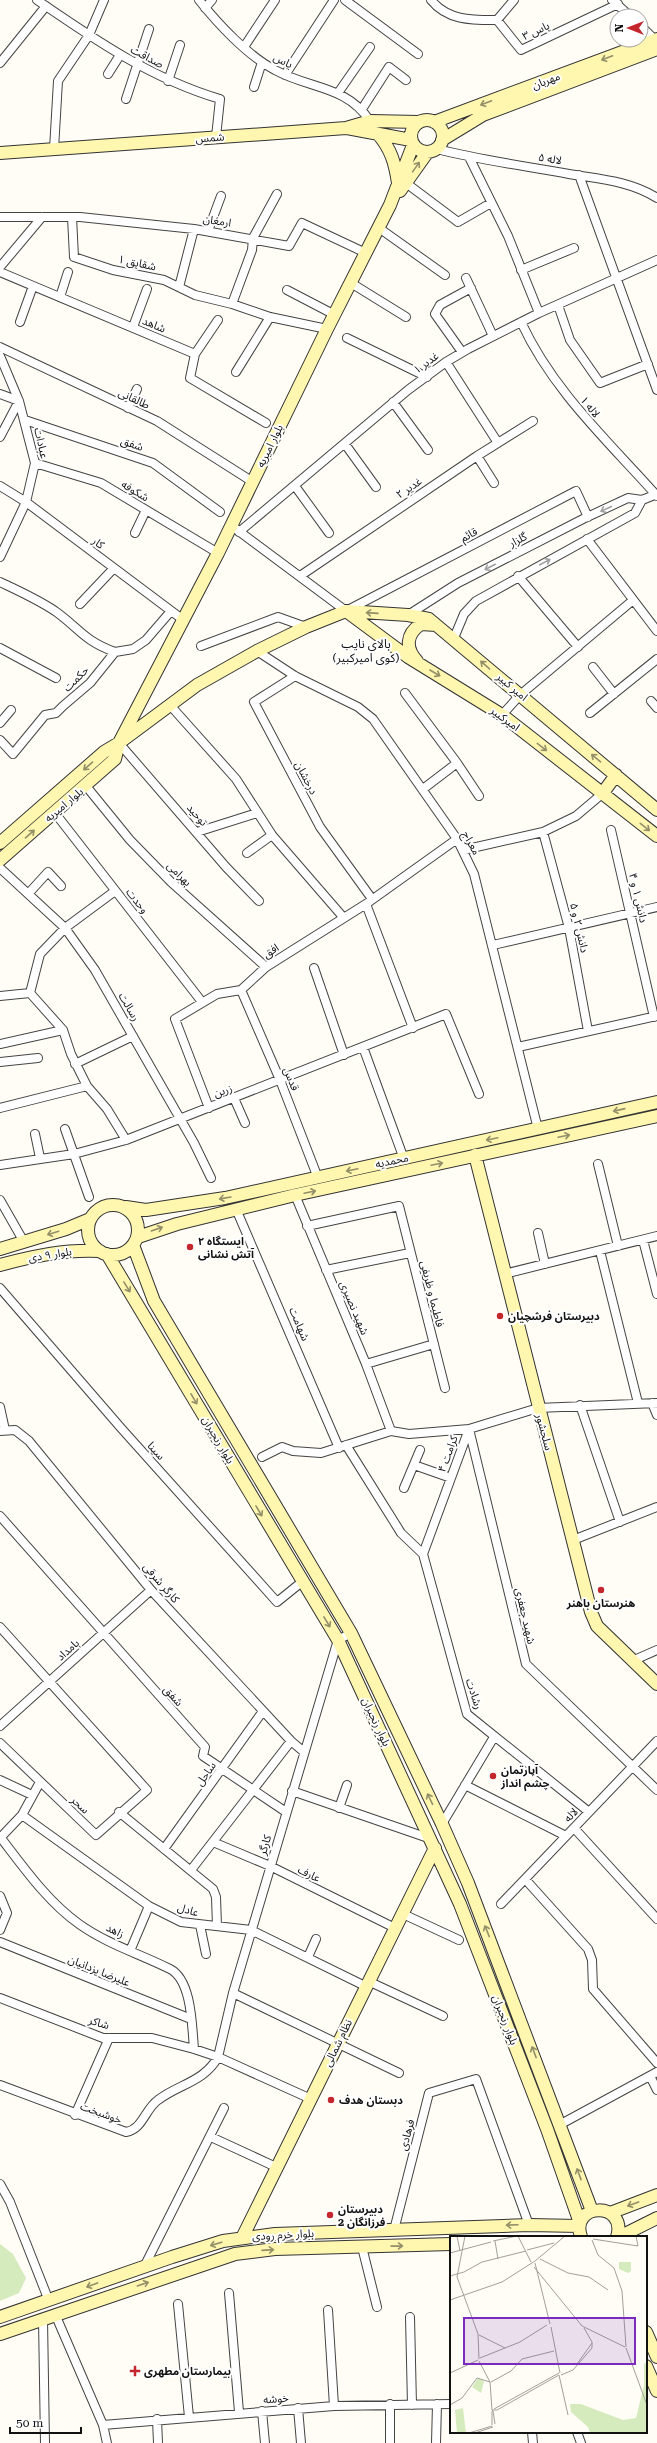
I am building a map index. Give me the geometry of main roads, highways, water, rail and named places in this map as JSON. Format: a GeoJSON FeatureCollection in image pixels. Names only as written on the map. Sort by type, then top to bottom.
{"type":"FeatureCollection","features":[{"type":"Feature","properties":{"kind":"place","name":"ایستگاه ۲ آتش نشانی"},"geometry":{"type":"Point","coordinates":[190,1247]}},
{"type":"Feature","properties":{"kind":"place","name":"دبیرستان فرشچیان"},"geometry":{"type":"Point","coordinates":[500,1316]}},
{"type":"Feature","properties":{"kind":"place","name":"هنرستان باهنر"},"geometry":{"type":"Point","coordinates":[601,1590]}},
{"type":"Feature","properties":{"kind":"place","name":"آپارتمان چشم انداز"},"geometry":{"type":"Point","coordinates":[493,1776]}},
{"type":"Feature","properties":{"kind":"place","name":"دبستان هدف"},"geometry":{"type":"Point","coordinates":[331,2100]}},
{"type":"Feature","properties":{"kind":"place","name":"دبیرستان فرزانگان 2"},"geometry":{"type":"Point","coordinates":[330,2215]}},
{"type":"Feature","properties":{"kind":"place","name":"بیمارستان مطهری"},"geometry":{"type":"Point","coordinates":[135,2371]}},
{"type":"Feature","properties":{"kind":"district","name":"بالای نایب (کوی امیرکبیر)"},"geometry":{"type":"Point","coordinates":[366,651]}}]}
